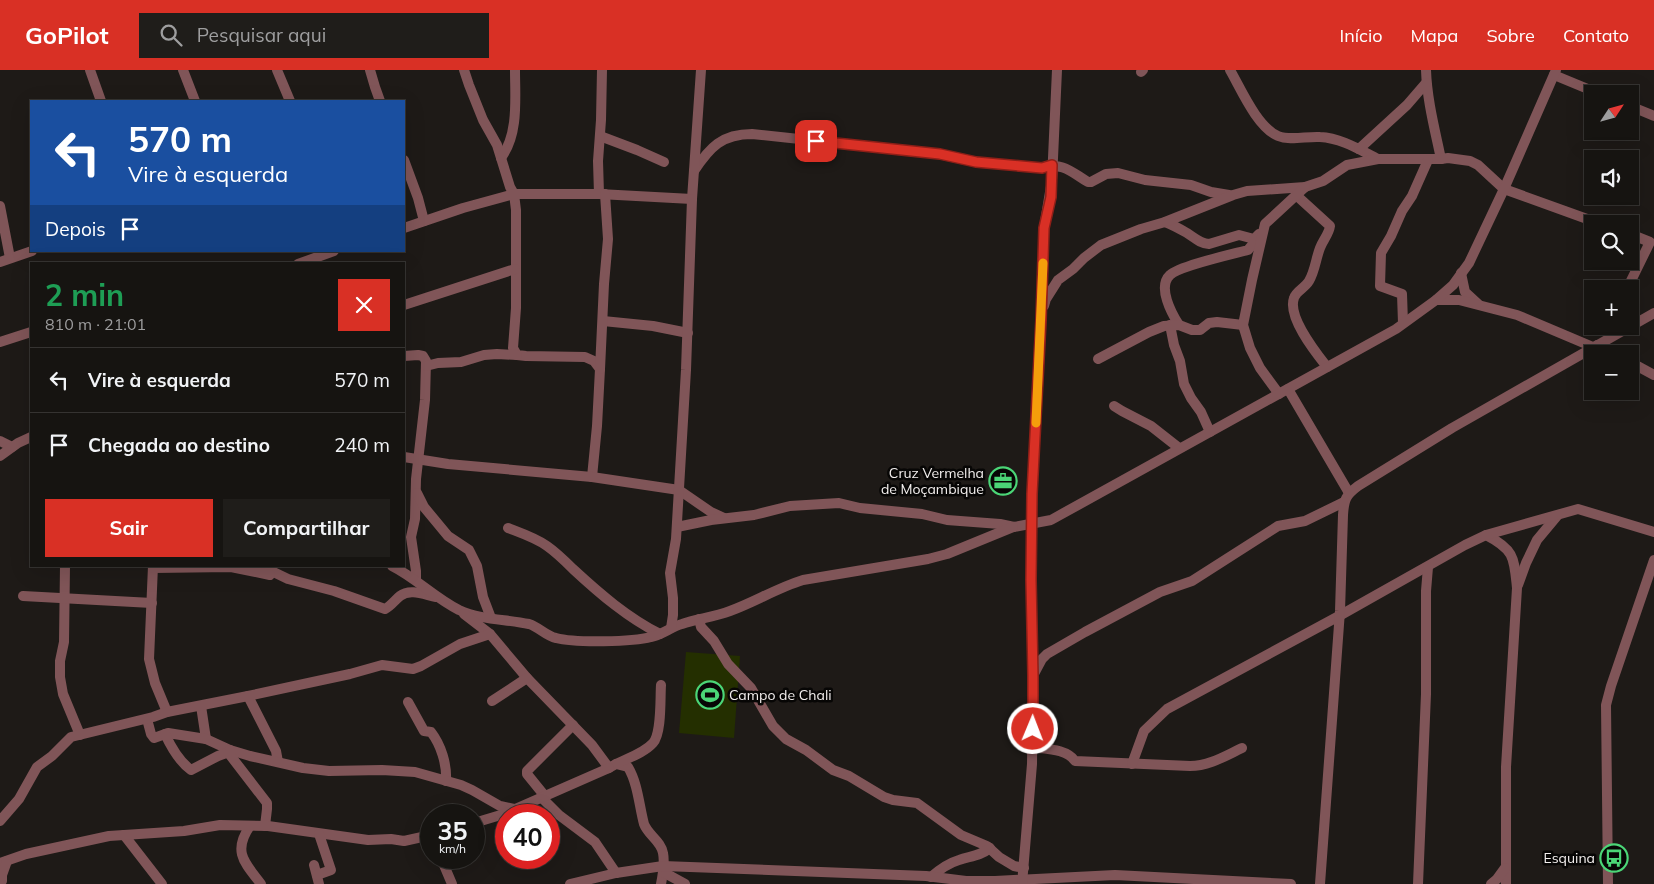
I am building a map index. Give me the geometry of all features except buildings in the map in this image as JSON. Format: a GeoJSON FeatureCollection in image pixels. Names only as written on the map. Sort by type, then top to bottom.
{"type":"FeatureCollection","features":[{"type":"Feature","properties":{"kind":"street"},"geometry":{"type":"LineString","coordinates":[[90,70],[101,100]]}},
{"type":"Feature","properties":{"kind":"street"},"geometry":{"type":"LineString","coordinates":[[183,70],[194,100]]}},
{"type":"Feature","properties":{"kind":"street"},"geometry":{"type":"LineString","coordinates":[[277,70],[290,100]]}},
{"type":"Feature","properties":{"kind":"street"},"geometry":{"type":"LineString","coordinates":[[370,70],[380,100]]}},
{"type":"Feature","properties":{"kind":"street"},"geometry":{"type":"LineString","coordinates":[[464,70],[483,120],[497,145],[508,182],[514,194],[516,210],[516,308],[513,348],[518,356]]}},
{"type":"Feature","properties":{"kind":"street"},"geometry":{"type":"LineString","coordinates":[[501,158],[508,146],[513,130],[515,70]]}},
{"type":"Feature","properties":{"kind":"street"},"geometry":{"type":"LineString","coordinates":[[592,477],[597,426],[608,239],[598,161],[602,70]]}},
{"type":"Feature","properties":{"kind":"street"},"geometry":{"type":"LineString","coordinates":[[670,628],[674,598],[670,573],[677,527],[688,333],[692,199],[701,70]]}},
{"type":"Feature","properties":{"kind":"street"},"geometry":{"type":"LineString","coordinates":[[1022,882],[1032,747],[1032,524],[1044,228],[1051,197],[1057,70]]}},
{"type":"Feature","properties":{"kind":"street"},"geometry":{"type":"LineString","coordinates":[[1230,70],[1256,114],[1272,133],[1286,137],[1334,139],[1378,159]]}},
{"type":"Feature","properties":{"kind":"street"},"geometry":{"type":"LineString","coordinates":[[1426,70],[1429,104],[1441,159]]}},
{"type":"Feature","properties":{"kind":"street"},"geometry":{"type":"LineString","coordinates":[[460,610],[535,626],[550,636],[563,640],[649,638],[670,628],[730,611],[785,585],[803,580],[941,556],[993,537],[1014,527],[1051,520],[1327,367],[1403,323],[1436,300],[1453,285],[1469,263],[1555,72],[1584,86]]}},
{"type":"Feature","properties":{"kind":"street"},"geometry":{"type":"LineString","coordinates":[[1359,149],[1408,106],[1426,83]]}},
{"type":"Feature","properties":{"kind":"street"},"geometry":{"type":"LineString","coordinates":[[1639,110],[1654,116]]}},
{"type":"Feature","properties":{"kind":"street"},"geometry":{"type":"LineString","coordinates":[[694,171],[710,149],[727,138],[738,134],[785,137],[940,154],[976,162],[1042,168],[1052,165],[1068,168],[1088,182],[1106,174],[1118,173],[1145,180],[1191,185],[1216,193],[1233,195]]}},
{"type":"Feature","properties":{"kind":"street"},"geometry":{"type":"LineString","coordinates":[[600,136],[664,162]]}},
{"type":"Feature","properties":{"kind":"street"},"geometry":{"type":"LineString","coordinates":[[1042,313],[1046,298],[1058,280],[1093,250],[1125,235],[1165,222],[1233,195],[1247,191],[1305,187],[1323,181],[1347,165],[1378,159],[1428,160],[1448,158],[1470,161],[1478,165],[1504,188],[1584,218]]}},
{"type":"Feature","properties":{"kind":"street"},"geometry":{"type":"LineString","coordinates":[[1403,323],[1402,294],[1380,286],[1381,253],[1402,211],[1412,196],[1428,160]]}},
{"type":"Feature","properties":{"kind":"street"},"geometry":{"type":"LineString","coordinates":[[405,163],[424,221]]}},
{"type":"Feature","properties":{"kind":"street"},"geometry":{"type":"LineString","coordinates":[[500,198],[508,182]]}},
{"type":"Feature","properties":{"kind":"street"},"geometry":{"type":"LineString","coordinates":[[1210,432],[1202,412],[1191,398],[1184,384],[1180,361],[1174,345],[1174,325],[1166,302],[1168,277],[1186,268],[1248,250],[1269,220],[1305,187]]}},
{"type":"Feature","properties":{"kind":"street"},"geometry":{"type":"LineString","coordinates":[[405,228],[463,208],[514,194],[602,194],[692,199]]}},
{"type":"Feature","properties":{"kind":"street"},"geometry":{"type":"LineString","coordinates":[[1296,195],[1330,226],[1330,230],[1322,242],[1311,276],[1305,286],[1294,296],[1292,306],[1306,338],[1327,367]]}},
{"type":"Feature","properties":{"kind":"street"},"geometry":{"type":"LineString","coordinates":[[0,206],[5,260],[30,252]]}},
{"type":"Feature","properties":{"kind":"street"},"geometry":{"type":"LineString","coordinates":[[1165,222],[1204,244],[1239,235],[1254,239]]}},
{"type":"Feature","properties":{"kind":"street"},"geometry":{"type":"LineString","coordinates":[[1263,230],[1243,325],[1250,348],[1260,368],[1283,391],[1346,498],[1320,884]]}},
{"type":"Feature","properties":{"kind":"street"},"geometry":{"type":"LineString","coordinates":[[1632,280],[1653,240],[1639,236]]}},
{"type":"Feature","properties":{"kind":"street"},"geometry":{"type":"LineString","coordinates":[[304,262],[331,252]]}},
{"type":"Feature","properties":{"kind":"street"},"geometry":{"type":"LineString","coordinates":[[405,305],[515,269]]}},
{"type":"Feature","properties":{"kind":"street"},"geometry":{"type":"LineString","coordinates":[[1462,273],[1466,292],[1480,305]]}},
{"type":"Feature","properties":{"kind":"street"},"geometry":{"type":"LineString","coordinates":[[1436,300],[1459,300],[1480,305],[1517,316],[1592,345]]}},
{"type":"Feature","properties":{"kind":"street"},"geometry":{"type":"LineString","coordinates":[[1597,345],[1654,313]]}},
{"type":"Feature","properties":{"kind":"street"},"geometry":{"type":"LineString","coordinates":[[603,321],[653,326],[688,333]]}},
{"type":"Feature","properties":{"kind":"street"},"geometry":{"type":"LineString","coordinates":[[1098,359],[1149,332],[1174,325],[1192,330],[1200,330],[1209,324],[1217,322],[1243,325]]}},
{"type":"Feature","properties":{"kind":"street"},"geometry":{"type":"LineString","coordinates":[[0,342],[30,332]]}},
{"type":"Feature","properties":{"kind":"street"},"geometry":{"type":"LineString","coordinates":[[1607,340],[1609,335]]}},
{"type":"Feature","properties":{"kind":"street"},"geometry":{"type":"LineString","coordinates":[[1033,676],[1047,654],[1160,592],[1192,581],[1278,526],[1305,521],[1346,498],[1358,486],[1452,428],[1584,352]]}},
{"type":"Feature","properties":{"kind":"street"},"geometry":{"type":"LineString","coordinates":[[426,366],[438,363],[461,362],[484,355],[497,354],[585,357],[594,361],[600,369]]}},
{"type":"Feature","properties":{"kind":"street"},"geometry":{"type":"LineString","coordinates":[[405,356],[423,356],[426,366],[415,519],[411,537],[416,580]]}},
{"type":"Feature","properties":{"kind":"street"},"geometry":{"type":"LineString","coordinates":[[1639,367],[1654,375]]}},
{"type":"Feature","properties":{"kind":"street"},"geometry":{"type":"LineString","coordinates":[[1114,406],[1151,426],[1179,448]]}},
{"type":"Feature","properties":{"kind":"street"},"geometry":{"type":"LineString","coordinates":[[0,456],[30,437]]}},
{"type":"Feature","properties":{"kind":"street"},"geometry":{"type":"LineString","coordinates":[[0,441],[12,447]]}},
{"type":"Feature","properties":{"kind":"street"},"geometry":{"type":"LineString","coordinates":[[405,457],[448,464],[592,477],[679,490],[711,512],[724,518]]}},
{"type":"Feature","properties":{"kind":"street"},"geometry":{"type":"LineString","coordinates":[[416,489],[428,513],[448,536],[469,550],[477,566],[483,597],[491,618]]}},
{"type":"Feature","properties":{"kind":"street"},"geometry":{"type":"LineString","coordinates":[[677,527],[724,518],[754,515],[803,504],[839,503],[860,508],[922,514],[947,520],[1000,524],[1014,527]]}},
{"type":"Feature","properties":{"kind":"street"},"geometry":{"type":"LineString","coordinates":[[1132,764],[1144,731],[1167,709],[1486,535],[1578,509],[1654,532]]}},
{"type":"Feature","properties":{"kind":"street"},"geometry":{"type":"LineString","coordinates":[[1517,588],[1537,540],[1557,516]]}},
{"type":"Feature","properties":{"kind":"street"},"geometry":{"type":"LineString","coordinates":[[508,528],[545,544],[626,614],[645,627],[660,634]]}},
{"type":"Feature","properties":{"kind":"street"},"geometry":{"type":"LineString","coordinates":[[1486,535],[1501,543],[1509,551],[1514,564],[1517,588],[1506,767],[1506,884]]}},
{"type":"Feature","properties":{"kind":"street"},"geometry":{"type":"LineString","coordinates":[[1608,884],[1606,705],[1654,560]]}},
{"type":"Feature","properties":{"kind":"street"},"geometry":{"type":"LineString","coordinates":[[65,567],[64,642],[60,661],[60,677],[63,694],[80,735]]}},
{"type":"Feature","properties":{"kind":"street"},"geometry":{"type":"LineString","coordinates":[[167,712],[148,659],[153,567],[231,567],[334,591],[385,609],[398,597],[410,591],[440,598]]}},
{"type":"Feature","properties":{"kind":"street"},"geometry":{"type":"LineString","coordinates":[[263,567],[288,579]]}},
{"type":"Feature","properties":{"kind":"street"},"geometry":{"type":"LineString","coordinates":[[394,567],[460,610],[490,634],[527,678],[612,766],[628,768],[639,796],[644,824],[663,853],[661,884]]}},
{"type":"Feature","properties":{"kind":"street"},"geometry":{"type":"LineString","coordinates":[[1418,884],[1426,694],[1426,591],[1428,567]]}},
{"type":"Feature","properties":{"kind":"street"},"geometry":{"type":"LineString","coordinates":[[1402,582],[1415,583],[1426,591]]}},
{"type":"Feature","properties":{"kind":"street"},"geometry":{"type":"LineString","coordinates":[[23,596],[152,603]]}},
{"type":"Feature","properties":{"kind":"street"},"geometry":{"type":"LineString","coordinates":[[699,619],[701,627],[714,641],[728,664],[750,688],[773,726],[786,739],[806,750],[833,770],[849,776],[884,797],[917,803],[961,835],[990,848],[999,858],[1014,866],[1024,868]]}},
{"type":"Feature","properties":{"kind":"street"},"geometry":{"type":"LineString","coordinates":[[0,821],[19,799],[38,767],[71,737],[147,719],[167,712],[350,674],[382,665],[413,669],[460,644],[490,634]]}},
{"type":"Feature","properties":{"kind":"street"},"geometry":{"type":"LineString","coordinates":[[492,702],[527,678]]}},
{"type":"Feature","properties":{"kind":"street"},"geometry":{"type":"LineString","coordinates":[[525,804],[612,766],[653,743],[656,738],[661,685]]}},
{"type":"Feature","properties":{"kind":"street"},"geometry":{"type":"LineString","coordinates":[[248,696],[276,751],[278,762]]}},
{"type":"Feature","properties":{"kind":"street"},"geometry":{"type":"LineString","coordinates":[[408,702],[424,730],[430,732],[436,739],[446,767],[446,781]]}},
{"type":"Feature","properties":{"kind":"street"},"geometry":{"type":"LineString","coordinates":[[201,706],[206,739]]}},
{"type":"Feature","properties":{"kind":"street"},"geometry":{"type":"LineString","coordinates":[[147,719],[152,737],[174,734],[206,739],[230,751],[303,768],[329,771],[382,770],[415,772],[472,790],[496,804]]}},
{"type":"Feature","properties":{"kind":"street"},"geometry":{"type":"LineString","coordinates":[[573,725],[527,771],[527,774],[559,815],[595,842],[616,873]]}},
{"type":"Feature","properties":{"kind":"street"},"geometry":{"type":"LineString","coordinates":[[165,734],[184,764],[191,770],[230,751]]}},
{"type":"Feature","properties":{"kind":"street"},"geometry":{"type":"LineString","coordinates":[[1032,747],[1072,756],[1075,761],[1201,766],[1242,748]]}},
{"type":"Feature","properties":{"kind":"street"},"geometry":{"type":"LineString","coordinates":[[230,751],[267,804],[265,826]]}},
{"type":"Feature","properties":{"kind":"street"},"geometry":{"type":"LineString","coordinates":[[2,881],[4,862],[26,854],[109,836],[184,831],[220,825],[265,826],[368,840],[391,839],[404,841],[420,837]]}},
{"type":"Feature","properties":{"kind":"street"},"geometry":{"type":"LineString","coordinates":[[250,826],[244,834],[242,856],[245,864],[262,884]]}},
{"type":"Feature","properties":{"kind":"street"},"geometry":{"type":"LineString","coordinates":[[317,875],[331,870],[319,834]]}},
{"type":"Feature","properties":{"kind":"street"},"geometry":{"type":"LineString","coordinates":[[124,835],[162,884]]}},
{"type":"Feature","properties":{"kind":"street"},"geometry":{"type":"LineString","coordinates":[[931,877],[948,865],[959,860],[975,857],[990,848]]}},
{"type":"Feature","properties":{"kind":"street"},"geometry":{"type":"LineString","coordinates":[[1491,884],[1501,875],[1506,867]]}},
{"type":"Feature","properties":{"kind":"street"},"geometry":{"type":"LineString","coordinates":[[446,869],[452,884]]}},
{"type":"Feature","properties":{"kind":"street"},"geometry":{"type":"LineString","coordinates":[[663,869],[685,884]]}},
{"type":"Feature","properties":{"kind":"street"},"geometry":{"type":"LineString","coordinates":[[573,884],[616,873],[663,869],[931,877],[966,881],[1022,882],[1042,878],[1291,884]]}},
{"type":"Feature","properties":{"kind":"green space","name":"Campo de Chali"},"geometry":{"type":"Polygon","coordinates":[[[686,652],[740,656],[734,738],[679,733],[686,652]]]}},
{"type":"Feature","properties":{"kind":"slow traffic"},"geometry":{"type":"LineString","coordinates":[[1036,423],[1043,263]]}},
{"type":"Feature","properties":{"kind":"place","name":"Cruz Vermelha de Moçambique"},"geometry":{"type":"Point","coordinates":[1003,481]}},
{"type":"Feature","properties":{"kind":"place","name":"Campo de Chali"},"geometry":{"type":"Point","coordinates":[710,695]}},
{"type":"Feature","properties":{"kind":"place","name":"Esquina"},"geometry":{"type":"Point","coordinates":[1614,858]}},
{"type":"Feature","properties":{"kind":"route"},"geometry":{"type":"LineString","coordinates":[[816,141],[940,154],[976,162],[1042,168],[1052,165],[1051,197],[1044,228],[1032,494],[1033,729]]}}]}
